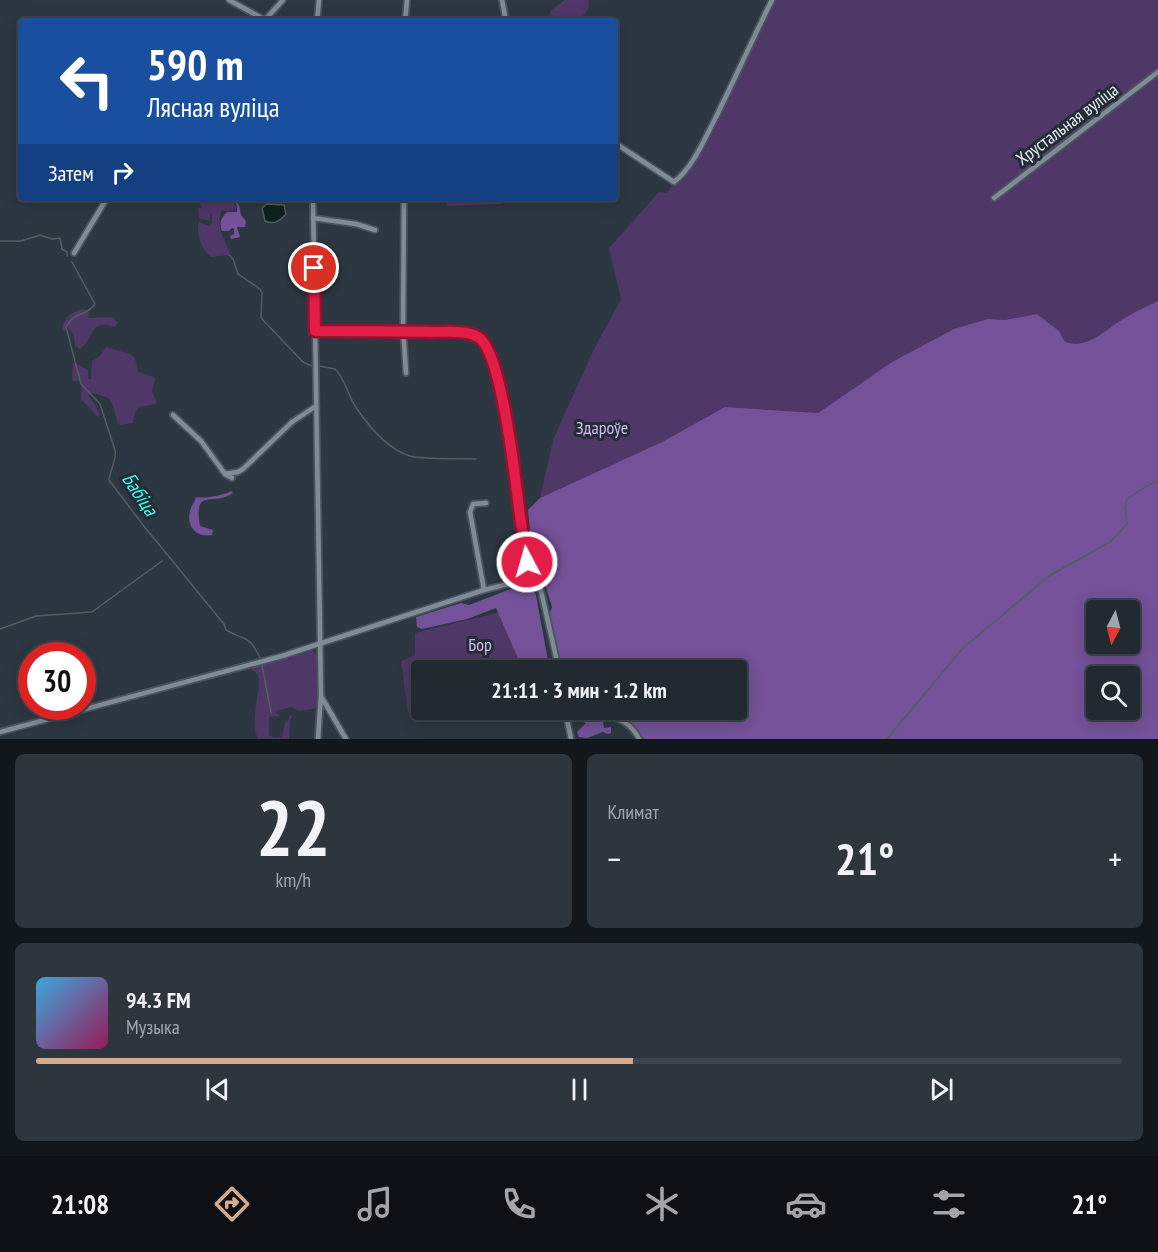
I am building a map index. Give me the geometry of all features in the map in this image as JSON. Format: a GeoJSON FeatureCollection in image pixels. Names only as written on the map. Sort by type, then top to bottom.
{"type":"FeatureCollection","features":[{"type":"Feature","properties":{"kind":"street"},"geometry":{"type":"LineString","coordinates":[[229,0],[261,18]]}},
{"type":"Feature","properties":{"kind":"street"},"geometry":{"type":"LineString","coordinates":[[268,18],[283,0]]}},
{"type":"Feature","properties":{"kind":"street"},"geometry":{"type":"LineString","coordinates":[[317,18],[319,0]]}},
{"type":"Feature","properties":{"kind":"street"},"geometry":{"type":"LineString","coordinates":[[405,18],[407,0]]}},
{"type":"Feature","properties":{"kind":"street"},"geometry":{"type":"LineString","coordinates":[[502,0],[505,18]]}},
{"type":"Feature","properties":{"kind":"street"},"geometry":{"type":"LineString","coordinates":[[618,145],[674,182],[691,163],[731,88],[772,0]]}},
{"type":"Feature","properties":{"kind":"street","name":"Хрустальная вуліца"},"geometry":{"type":"LineString","coordinates":[[994,198],[1158,72]]}},
{"type":"Feature","properties":{"kind":"street"},"geometry":{"type":"LineString","coordinates":[[74,254],[105,201]]}},
{"type":"Feature","properties":{"kind":"street"},"geometry":{"type":"LineString","coordinates":[[313,201],[321,695],[324,707],[346,739]]}},
{"type":"Feature","properties":{"kind":"street"},"geometry":{"type":"LineString","coordinates":[[404,201],[403,330],[406,373]]}},
{"type":"Feature","properties":{"kind":"street"},"geometry":{"type":"LineString","coordinates":[[313,218],[356,224],[375,230]]}},
{"type":"Feature","properties":{"kind":"street"},"geometry":{"type":"LineString","coordinates":[[315,331],[403,330],[471,334],[478,337],[488,349],[499,385],[515,464],[527,562],[524,580]]}},
{"type":"Feature","properties":{"kind":"street"},"geometry":{"type":"LineString","coordinates":[[225,474],[243,469],[292,422],[316,406]]}},
{"type":"Feature","properties":{"kind":"street"},"geometry":{"type":"LineString","coordinates":[[173,415],[201,441],[225,474],[232,478]]}},
{"type":"Feature","properties":{"kind":"street"},"geometry":{"type":"LineString","coordinates":[[484,590],[470,512],[473,504],[486,503]]}},
{"type":"Feature","properties":{"kind":"street"},"geometry":{"type":"LineString","coordinates":[[0,732],[320,645],[484,590],[524,580],[535,583],[542,591],[557,660]]}},
{"type":"Feature","properties":{"kind":"street"},"geometry":{"type":"LineString","coordinates":[[318,739],[324,707]]}},
{"type":"Feature","properties":{"kind":"street"},"geometry":{"type":"LineString","coordinates":[[568,720],[571,739]]}},
{"type":"Feature","properties":{"kind":"street"},"geometry":{"type":"LineString","coordinates":[[619,720],[628,723],[635,730],[639,739]]}},
{"type":"Feature","properties":{"kind":"green space"},"geometry":{"type":"Polygon","coordinates":[[[565,0],[588,0],[589,8],[581,18],[549,18],[551,10],[565,0]]]}},
{"type":"Feature","properties":{"kind":"green space","name":"Здароўе"},"geometry":{"type":"Polygon","coordinates":[[[771,0],[1158,0],[1158,301],[1128,316],[1098,336],[1073,344],[1064,342],[1058,331],[1037,314],[1005,320],[988,319],[892,362],[818,413],[725,407],[662,442],[540,498],[553,440],[594,349],[621,299],[609,248],[659,192],[667,193],[704,138],[771,0]]]}},
{"type":"Feature","properties":{"kind":"green space"},"geometry":{"type":"Polygon","coordinates":[[[202,201],[233,201],[235,211],[222,210],[219,221],[230,252],[229,255],[211,257],[202,246],[198,224],[200,222],[209,226],[212,223],[212,214],[209,221],[199,218],[198,208],[202,208],[202,201]]]}},
{"type":"Feature","properties":{"kind":"green space"},"geometry":{"type":"Polygon","coordinates":[[[446,201],[504,201],[501,204],[447,206],[446,201]]]}},
{"type":"Feature","properties":{"kind":"green space"},"geometry":{"type":"Polygon","coordinates":[[[83,309],[89,310],[88,318],[113,317],[118,323],[114,327],[101,325],[96,327],[80,349],[75,346],[74,336],[67,326],[65,331],[62,330],[69,316],[83,309]]]}},
{"type":"Feature","properties":{"kind":"green space"},"geometry":{"type":"Polygon","coordinates":[[[106,347],[130,354],[135,358],[138,372],[154,377],[152,391],[157,403],[137,409],[133,423],[120,425],[117,423],[109,398],[89,392],[88,395],[100,415],[98,417],[81,399],[82,385],[78,380],[74,382],[72,379],[73,362],[88,370],[88,379],[91,379],[92,361],[100,356],[106,347]]]}},
{"type":"Feature","properties":{"kind":"green space","name":"Бор"},"geometry":{"type":"Polygon","coordinates":[[[500,612],[519,660],[411,660],[411,713],[408,713],[401,661],[415,655],[415,633],[500,612]]]}},
{"type":"Feature","properties":{"kind":"green space"},"geometry":{"type":"Polygon","coordinates":[[[312,651],[318,656],[318,708],[299,711],[291,707],[276,711],[281,716],[269,717],[269,735],[274,738],[282,737],[285,722],[288,721],[290,715],[292,716],[289,739],[258,739],[255,731],[255,713],[259,679],[250,668],[312,651]]]}},
{"type":"Feature","properties":{"kind":"shaded area"},"geometry":{"type":"Polygon","coordinates":[[[235,201],[246,221],[245,227],[237,227],[240,237],[231,239],[230,236],[234,234],[234,229],[222,231],[221,223],[227,212],[237,212],[235,201]]]}},
{"type":"Feature","properties":{"kind":"shaded area"},"geometry":{"type":"Polygon","coordinates":[[[267,204],[284,205],[286,214],[277,222],[265,221],[262,208],[267,204]]]}},
{"type":"Feature","properties":{"kind":"shaded area"},"geometry":{"type":"Polygon","coordinates":[[[1158,301],[1158,739],[644,739],[633,724],[623,720],[747,720],[747,660],[560,660],[549,615],[552,607],[543,578],[534,572],[528,510],[540,498],[662,442],[725,407],[818,413],[892,362],[954,329],[988,319],[1005,320],[1037,314],[1059,331],[1065,342],[1074,344],[1098,336],[1128,316],[1158,301]]]}},
{"type":"Feature","properties":{"kind":"shaded area"},"geometry":{"type":"Polygon","coordinates":[[[231,491],[233,493],[226,497],[202,502],[199,514],[200,526],[213,530],[212,535],[197,533],[191,526],[189,516],[196,497],[214,496],[231,491]]]}},
{"type":"Feature","properties":{"kind":"shaded area"},"geometry":{"type":"Polygon","coordinates":[[[524,584],[532,587],[536,595],[548,660],[519,660],[496,608],[467,619],[422,629],[417,627],[416,617],[461,603],[469,605],[524,584]]]}},
{"type":"Feature","properties":{"kind":"shaded area"},"geometry":{"type":"Polygon","coordinates":[[[575,720],[603,722],[604,728],[611,727],[611,733],[603,732],[587,738],[579,737],[577,732],[586,723],[575,720]]]}},
{"type":"Feature","properties":{"kind":"waterway","name":"Бабіца"},"geometry":{"type":"LineString","coordinates":[[0,241],[21,241],[40,235],[52,239],[60,238],[62,249],[67,252],[67,256]]}},
{"type":"Feature","properties":{"kind":"waterway"},"geometry":{"type":"LineString","coordinates":[[229,255],[233,259],[238,274],[260,289],[262,293],[261,318],[303,362],[312,366]]}},
{"type":"Feature","properties":{"kind":"waterway","name":"Бабіца"},"geometry":{"type":"LineString","coordinates":[[72,262],[95,304],[88,311],[73,318],[66,327],[81,384],[100,404],[115,450],[109,480],[224,624],[226,630],[249,641],[260,658]]}},
{"type":"Feature","properties":{"kind":"waterway"},"geometry":{"type":"LineString","coordinates":[[319,366],[335,369],[360,413],[378,435],[393,448],[417,457],[476,459]]}},
{"type":"Feature","properties":{"kind":"waterway"},"geometry":{"type":"LineString","coordinates":[[887,739],[962,649],[1049,576],[1110,542],[1127,524],[1125,508],[1127,499],[1158,481]]}},
{"type":"Feature","properties":{"kind":"waterway"},"geometry":{"type":"LineString","coordinates":[[0,629],[36,616],[92,612],[162,561]]}},
{"type":"Feature","properties":{"kind":"waterway","name":"Бабіца"},"geometry":{"type":"LineString","coordinates":[[262,665],[271,713]]}},
{"type":"Feature","properties":{"kind":"route"},"geometry":{"type":"LineString","coordinates":[[314,268],[315,331],[403,330],[463,333],[478,337],[483,342],[494,365],[515,464],[527,562]]}}]}
